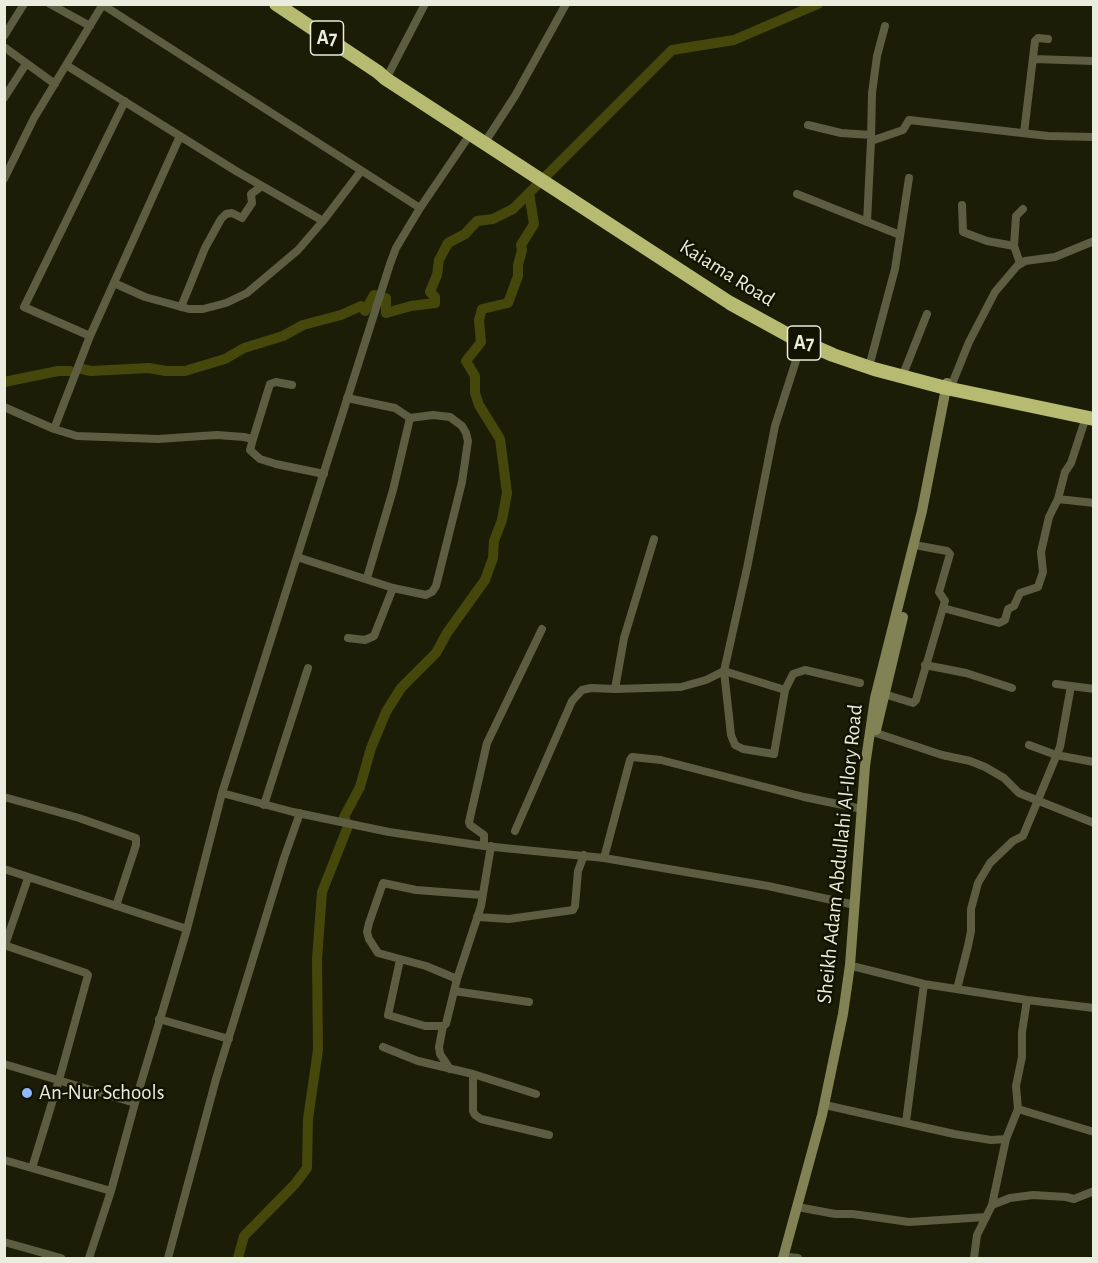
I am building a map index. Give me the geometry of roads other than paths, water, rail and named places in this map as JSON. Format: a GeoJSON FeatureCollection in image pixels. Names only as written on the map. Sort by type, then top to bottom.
{"type":"FeatureCollection","features":[{"type":"Feature","properties":{"kind":"highway","name":"Kaiama Road"},"geometry":{"type":"LineString","coordinates":[[276,4],[294,10],[383,73],[487,139],[730,303],[802,342],[874,369],[1091,417]]}},
{"type":"Feature","properties":{"kind":"highway","name":"Kaiama Road"},"geometry":{"type":"LineString","coordinates":[[383,73],[386,79],[732,298],[769,319],[812,342],[870,363],[949,386]]}},
{"type":"Feature","properties":{"kind":"street"},"geometry":{"type":"LineString","coordinates":[[4,36],[24,4]]}},
{"type":"Feature","properties":{"kind":"street"},"geometry":{"type":"LineString","coordinates":[[50,4],[90,26]]}},
{"type":"Feature","properties":{"kind":"street"},"geometry":{"type":"LineString","coordinates":[[383,73],[425,4]]}},
{"type":"Feature","properties":{"kind":"street"},"geometry":{"type":"LineString","coordinates":[[487,139],[515,96],[566,4]]}},
{"type":"Feature","properties":{"kind":"street"},"geometry":{"type":"LineString","coordinates":[[4,179],[8,160],[103,5],[420,208]]}},
{"type":"Feature","properties":{"kind":"street"},"geometry":{"type":"LineString","coordinates":[[867,222],[872,93],[885,26]]}},
{"type":"Feature","properties":{"kind":"street"},"geometry":{"type":"LineString","coordinates":[[1024,133],[1036,39],[1048,39]]}},
{"type":"Feature","properties":{"kind":"street"},"geometry":{"type":"LineString","coordinates":[[4,47],[55,84]]}},
{"type":"Feature","properties":{"kind":"street"},"geometry":{"type":"LineString","coordinates":[[1033,59],[1094,61]]}},
{"type":"Feature","properties":{"kind":"street"},"geometry":{"type":"LineString","coordinates":[[4,98],[26,64]]}},
{"type":"Feature","properties":{"kind":"street"},"geometry":{"type":"LineString","coordinates":[[66,65],[323,221]]}},
{"type":"Feature","properties":{"kind":"street"},"geometry":{"type":"LineString","coordinates":[[90,336],[24,307],[125,101]]}},
{"type":"Feature","properties":{"kind":"street"},"geometry":{"type":"LineString","coordinates":[[808,125],[871,138],[903,130],[909,120],[1024,133],[1094,137]]}},
{"type":"Feature","properties":{"kind":"street"},"geometry":{"type":"LineString","coordinates":[[89,1258],[111,1191],[159,1019],[187,929],[222,793],[278,624],[374,312],[396,248],[471,133]]}},
{"type":"Feature","properties":{"kind":"street"},"geometry":{"type":"LineString","coordinates":[[54,429],[90,336],[180,136]]}},
{"type":"Feature","properties":{"kind":"street"},"geometry":{"type":"LineString","coordinates":[[114,283],[145,297],[181,307],[203,309],[226,303],[246,293],[298,250],[361,171]]}},
{"type":"Feature","properties":{"kind":"street"},"geometry":{"type":"LineString","coordinates":[[870,363],[895,269],[909,178]]}},
{"type":"Feature","properties":{"kind":"street"},"geometry":{"type":"LineString","coordinates":[[181,307],[205,248],[221,219],[226,214],[232,213],[242,218],[252,202],[251,194],[262,186]]}},
{"type":"Feature","properties":{"kind":"street"},"geometry":{"type":"LineString","coordinates":[[797,194],[900,235]]}},
{"type":"Feature","properties":{"kind":"street"},"geometry":{"type":"LineString","coordinates":[[962,205],[963,232],[987,241],[1014,246]]}},
{"type":"Feature","properties":{"kind":"street"},"geometry":{"type":"LineString","coordinates":[[1020,263],[1014,246],[1016,216],[1023,209]]}},
{"type":"Feature","properties":{"kind":"street"},"geometry":{"type":"LineString","coordinates":[[949,386],[995,292],[1020,263],[1055,257],[1094,241]]}},
{"type":"Feature","properties":{"kind":"street"},"geometry":{"type":"LineString","coordinates":[[904,372],[927,314]]}},
{"type":"Feature","properties":{"kind":"street"},"geometry":{"type":"LineString","coordinates":[[802,342],[775,426],[724,671],[731,735],[735,745],[743,749],[774,754],[785,690],[793,674],[805,670],[860,683]]}},
{"type":"Feature","properties":{"kind":"street"},"geometry":{"type":"LineString","coordinates":[[292,385],[276,382],[270,384],[250,450],[260,459],[324,474]]}},
{"type":"Feature","properties":{"kind":"street","name":"Sheikh Adam Abdullahi Al-Ilory Road"},"geometry":{"type":"LineString","coordinates":[[790,1258],[828,1106],[856,967],[867,809],[876,733],[920,546],[949,386]]}},
{"type":"Feature","properties":{"kind":"street","name":"Sheikh Adam Abdullahi Al-Ilory Road"},"geometry":{"type":"LineString","coordinates":[[790,1258],[828,1106],[843,1014],[850,965],[865,766],[875,698],[922,511],[949,386]]}},
{"type":"Feature","properties":{"kind":"street"},"geometry":{"type":"LineString","coordinates":[[297,557],[393,588],[426,596],[436,586],[462,482],[468,441],[462,426],[450,417],[433,415],[410,418],[395,408],[347,398]]}},
{"type":"Feature","properties":{"kind":"street"},"geometry":{"type":"LineString","coordinates":[[4,407],[67,435],[158,439],[236,435],[253,439]]}},
{"type":"Feature","properties":{"kind":"street"},"geometry":{"type":"LineString","coordinates":[[943,608],[1003,622],[1020,593],[1038,587],[1042,579],[1041,552],[1049,517],[1058,499],[1065,472],[1091,417]]}},
{"type":"Feature","properties":{"kind":"street"},"geometry":{"type":"LineString","coordinates":[[367,578],[393,490],[410,418]]}},
{"type":"Feature","properties":{"kind":"street"},"geometry":{"type":"LineString","coordinates":[[1058,499],[1094,502]]}},
{"type":"Feature","properties":{"kind":"street"},"geometry":{"type":"LineString","coordinates":[[615,689],[627,624],[654,539]]}},
{"type":"Feature","properties":{"kind":"street"},"geometry":{"type":"LineString","coordinates":[[884,694],[913,703],[916,700],[945,601],[939,592],[950,554],[947,551],[920,546]]}},
{"type":"Feature","properties":{"kind":"street"},"geometry":{"type":"LineString","coordinates":[[348,638],[365,640],[374,636],[393,588]]}},
{"type":"Feature","properties":{"kind":"street"},"geometry":{"type":"LineString","coordinates":[[450,1069],[440,1054],[439,1047],[443,1026],[446,1024],[457,979],[477,917],[482,895],[487,846],[484,835],[469,822],[487,743],[542,629]]}},
{"type":"Feature","properties":{"kind":"street"},"geometry":{"type":"LineString","coordinates":[[925,665],[966,673],[1012,688]]}},
{"type":"Feature","properties":{"kind":"street"},"geometry":{"type":"LineString","coordinates":[[264,805],[308,668]]}},
{"type":"Feature","properties":{"kind":"street"},"geometry":{"type":"LineString","coordinates":[[515,831],[572,700],[582,690],[681,687],[706,680],[724,671],[785,690]]}},
{"type":"Feature","properties":{"kind":"street"},"geometry":{"type":"LineString","coordinates":[[1056,684],[1094,689]]}},
{"type":"Feature","properties":{"kind":"street"},"geometry":{"type":"LineString","coordinates":[[957,989],[970,939],[971,909],[978,883],[990,863],[1013,841],[1023,836],[1060,747],[1071,686]]}},
{"type":"Feature","properties":{"kind":"street"},"geometry":{"type":"LineString","coordinates":[[876,733],[986,767],[1004,777],[1019,793],[1094,823]]}},
{"type":"Feature","properties":{"kind":"street"},"geometry":{"type":"LineString","coordinates":[[1029,745],[1056,755],[1094,762]]}},
{"type":"Feature","properties":{"kind":"street"},"geometry":{"type":"LineString","coordinates":[[604,858],[632,756],[661,760],[804,797],[862,809]]}},
{"type":"Feature","properties":{"kind":"street"},"geometry":{"type":"LineString","coordinates":[[222,793],[264,805],[389,832],[487,846],[604,858],[768,886],[855,905]]}},
{"type":"Feature","properties":{"kind":"street"},"geometry":{"type":"LineString","coordinates":[[4,797],[79,818],[136,838],[136,845],[116,906]]}},
{"type":"Feature","properties":{"kind":"street"},"geometry":{"type":"LineString","coordinates":[[168,1258],[206,1114],[284,858],[300,813]]}},
{"type":"Feature","properties":{"kind":"street"},"geometry":{"type":"LineString","coordinates":[[477,917],[495,920],[509,919],[573,910],[578,871],[584,855]]}},
{"type":"Feature","properties":{"kind":"street"},"geometry":{"type":"LineString","coordinates":[[4,869],[187,929]]}},
{"type":"Feature","properties":{"kind":"street"},"geometry":{"type":"LineString","coordinates":[[28,878],[5,945],[88,975],[32,1168]]}},
{"type":"Feature","properties":{"kind":"street"},"geometry":{"type":"LineString","coordinates":[[457,979],[426,966],[378,953],[371,944],[367,932],[382,883],[416,890],[482,895]]}},
{"type":"Feature","properties":{"kind":"street"},"geometry":{"type":"LineString","coordinates":[[400,960],[388,1015],[425,1026],[443,1026]]}},
{"type":"Feature","properties":{"kind":"street"},"geometry":{"type":"LineString","coordinates":[[856,967],[924,984],[1094,1008]]}},
{"type":"Feature","properties":{"kind":"street"},"geometry":{"type":"LineString","coordinates":[[906,1122],[924,984]]}},
{"type":"Feature","properties":{"kind":"street"},"geometry":{"type":"LineString","coordinates":[[454,991],[530,1002]]}},
{"type":"Feature","properties":{"kind":"street"},"geometry":{"type":"LineString","coordinates":[[974,1258],[977,1235],[992,1205],[1006,1139],[1017,1109],[1016,1086],[1022,1057],[1022,1032],[1027,1000]]}},
{"type":"Feature","properties":{"kind":"street"},"geometry":{"type":"LineString","coordinates":[[159,1019],[229,1039]]}},
{"type":"Feature","properties":{"kind":"street"},"geometry":{"type":"LineString","coordinates":[[383,1047],[418,1061],[473,1074],[536,1094]]}},
{"type":"Feature","properties":{"kind":"street"},"geometry":{"type":"LineString","coordinates":[[4,1064],[135,1103]]}},
{"type":"Feature","properties":{"kind":"street"},"geometry":{"type":"LineString","coordinates":[[473,1074],[473,1111],[475,1115],[481,1119],[549,1135]]}},
{"type":"Feature","properties":{"kind":"street"},"geometry":{"type":"LineString","coordinates":[[828,1106],[974,1137],[1006,1139]]}},
{"type":"Feature","properties":{"kind":"street"},"geometry":{"type":"LineString","coordinates":[[1017,1109],[1094,1132]]}},
{"type":"Feature","properties":{"kind":"street"},"geometry":{"type":"LineString","coordinates":[[4,1160],[111,1191]]}},
{"type":"Feature","properties":{"kind":"street"},"geometry":{"type":"LineString","coordinates":[[992,1205],[1010,1198],[1033,1195],[1074,1199],[1094,1191]]}},
{"type":"Feature","properties":{"kind":"street"},"geometry":{"type":"LineString","coordinates":[[803,1208],[909,1222],[986,1217]]}},
{"type":"Feature","properties":{"kind":"street"},"geometry":{"type":"LineString","coordinates":[[4,1242],[61,1258]]}},
{"type":"Feature","properties":{"kind":"waterway"},"geometry":{"type":"LineString","coordinates":[[82,369],[91,371],[149,368],[185,371],[225,359],[244,348],[283,336],[303,325],[341,315],[361,306],[365,311],[374,295],[386,298],[386,313],[411,306],[435,303],[435,297],[430,292],[437,275],[439,260],[448,243],[465,234],[477,221],[493,219],[513,209],[672,50],[734,40],[818,4]]}},
{"type":"Feature","properties":{"kind":"waterway"},"geometry":{"type":"LineString","coordinates":[[238,1258],[244,1236],[295,1184],[307,1168],[308,1119],[318,1050],[317,959],[322,892],[348,826],[344,817],[360,787],[371,748],[386,712],[401,688],[436,653],[447,633],[485,580],[493,558],[494,541],[502,520],[507,493],[500,439],[479,405],[475,393],[475,376],[466,361],[481,342],[479,320],[482,309],[508,303],[518,276],[521,245],[534,224],[529,193]]}},
{"type":"Feature","properties":{"kind":"waterway"},"geometry":{"type":"LineString","coordinates":[[4,382],[58,371],[70,371]]}},
{"type":"Feature","properties":{"kind":"place","name":"An-Nur Schools"},"geometry":{"type":"Point","coordinates":[27,1093]}}]}
